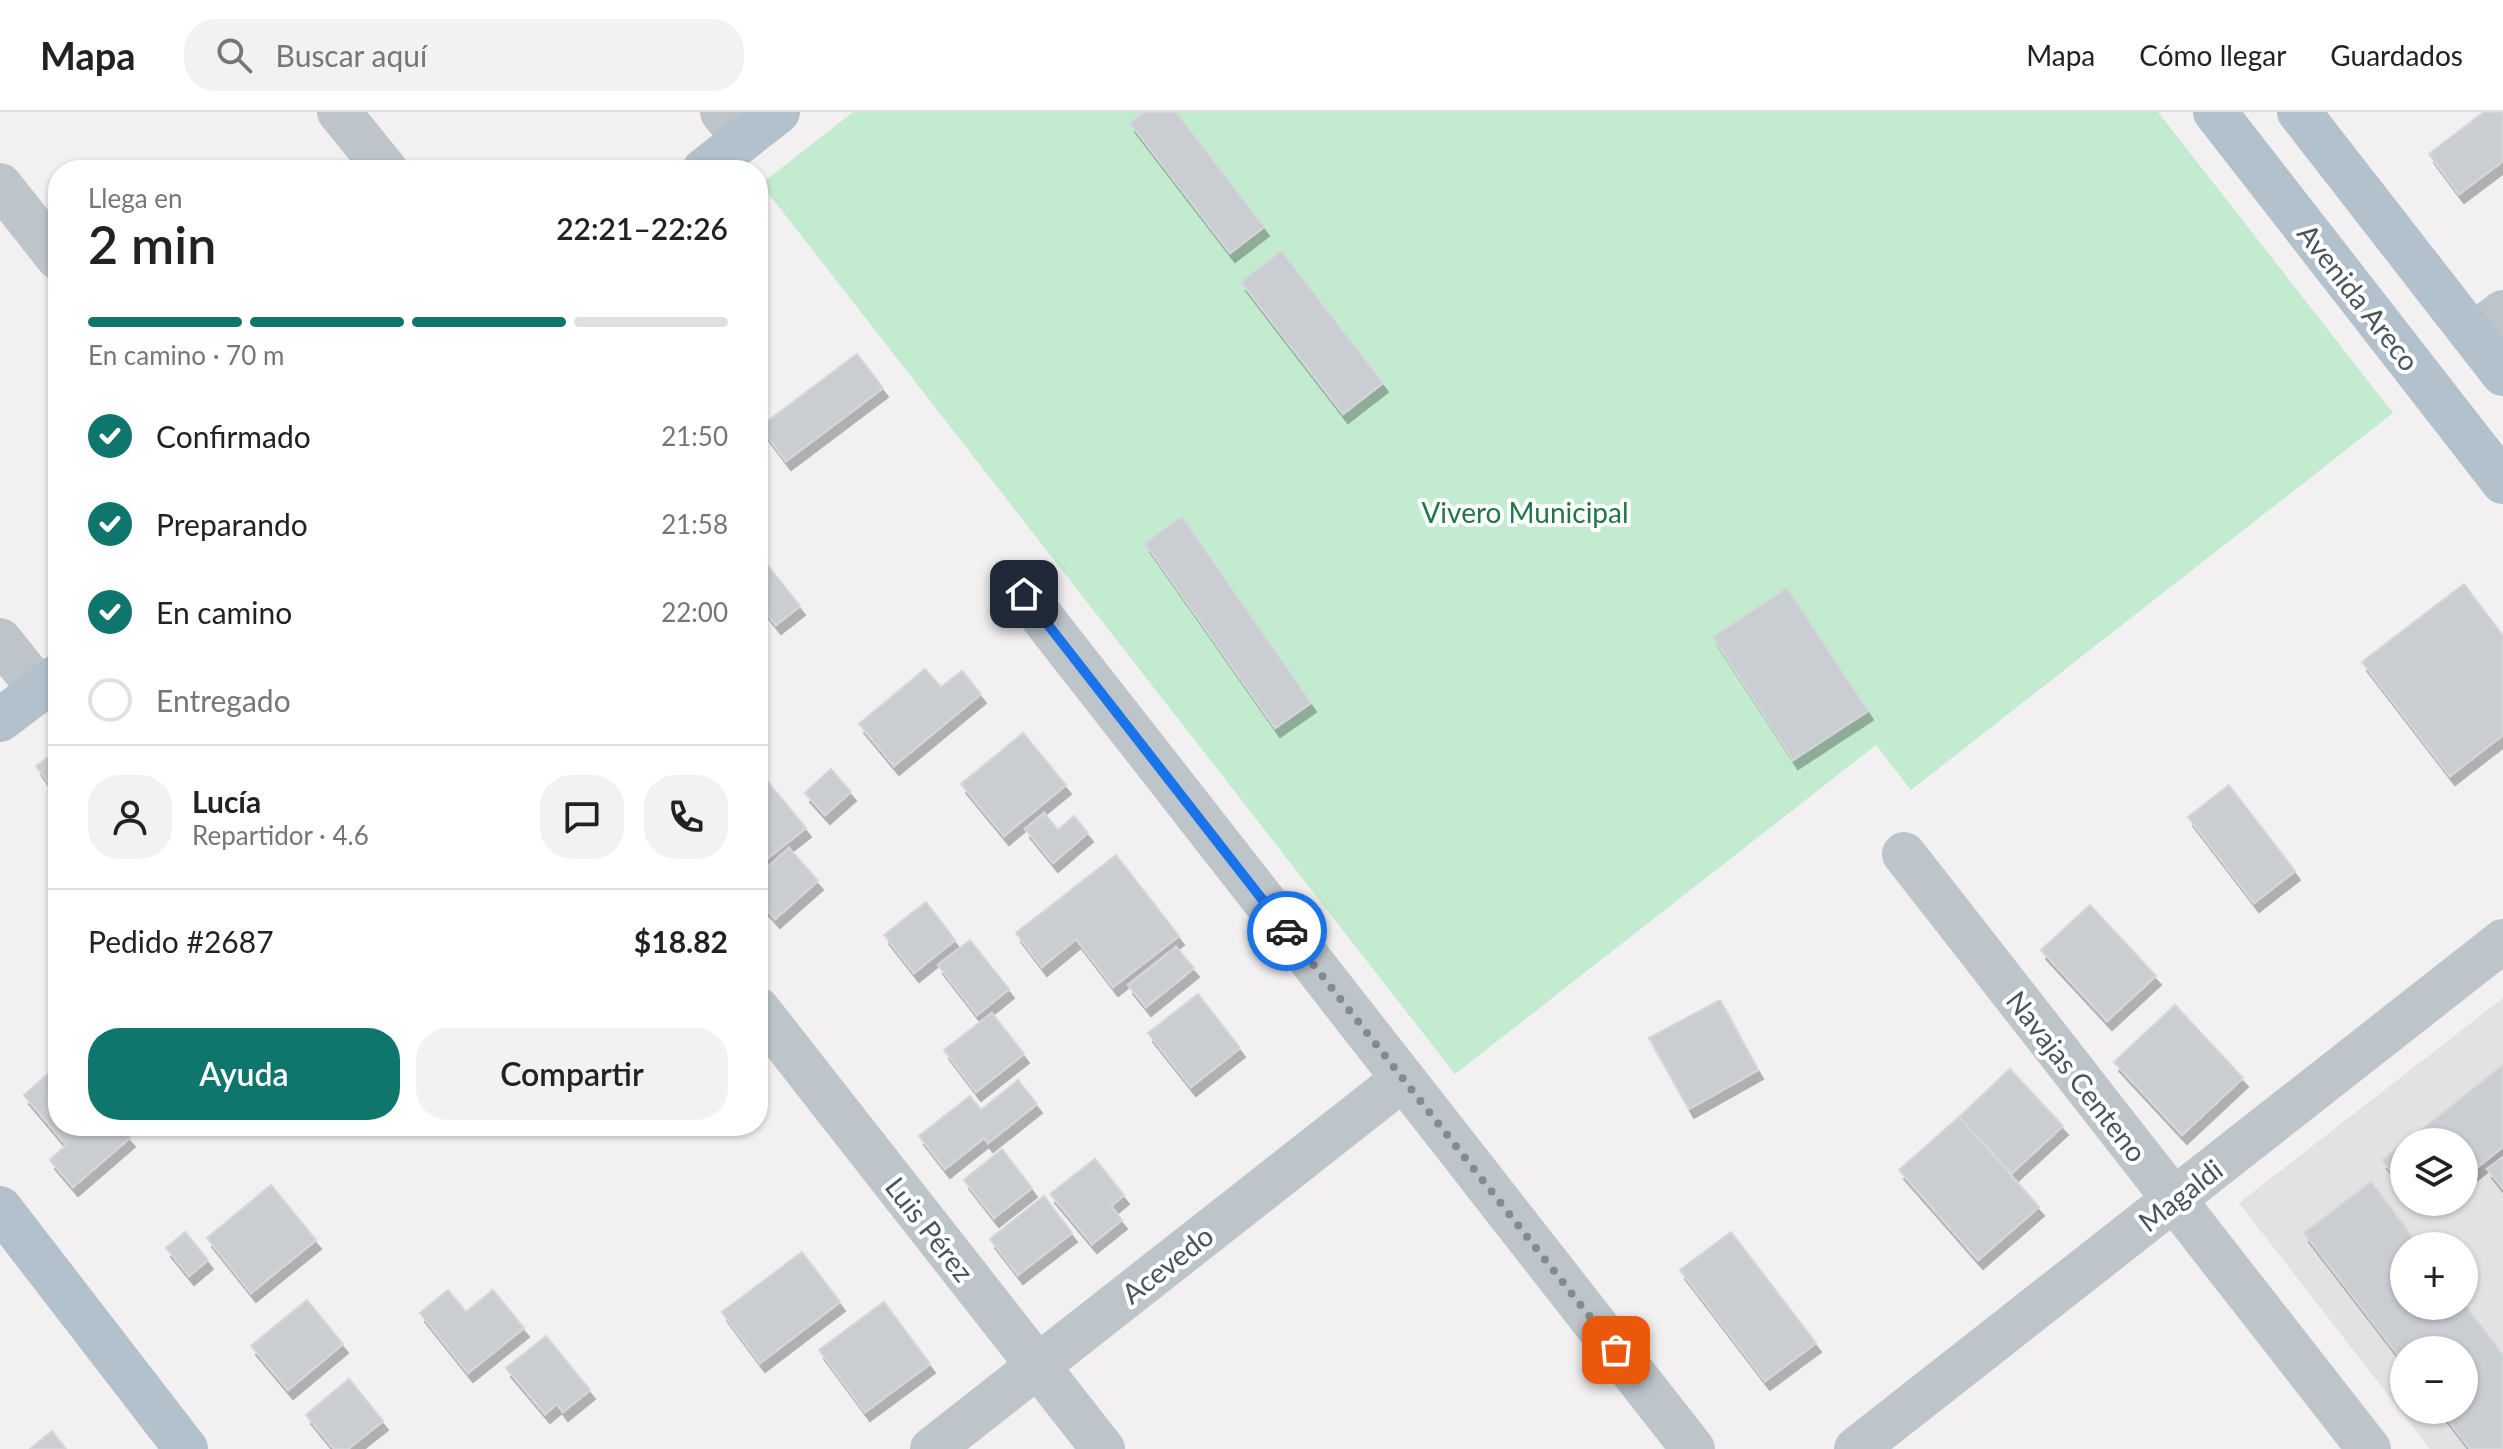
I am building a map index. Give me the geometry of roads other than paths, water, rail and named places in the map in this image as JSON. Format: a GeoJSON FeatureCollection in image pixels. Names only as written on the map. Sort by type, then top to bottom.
{"type":"FeatureCollection","features":[{"type":"Feature","properties":{"kind":"main road"},"geometry":{"type":"LineString","coordinates":[[711,160],[733,126],[778,112]]}},
{"type":"Feature","properties":{"kind":"main road","name":"Avenida Areco"},"geometry":{"type":"LineString","coordinates":[[2215,112],[2503,482]]}},
{"type":"Feature","properties":{"kind":"main road"},"geometry":{"type":"LineString","coordinates":[[2299,112],[2488,324],[2503,374]]}},
{"type":"Feature","properties":{"kind":"main road"},"geometry":{"type":"LineString","coordinates":[[0,720],[48,684]]}},
{"type":"Feature","properties":{"kind":"main road"},"geometry":{"type":"LineString","coordinates":[[2,1216],[186,1449]]}},
{"type":"Feature","properties":{"kind":"street"},"geometry":{"type":"LineString","coordinates":[[339,112],[378,160]]}},
{"type":"Feature","properties":{"kind":"street"},"geometry":{"type":"LineString","coordinates":[[0,185],[48,245]]}},
{"type":"Feature","properties":{"kind":"street"},"geometry":{"type":"LineString","coordinates":[[1024,594],[1693,1449]]}},
{"type":"Feature","properties":{"kind":"street"},"geometry":{"type":"LineString","coordinates":[[0,640],[48,682]]}},
{"type":"Feature","properties":{"kind":"street","name":"Navajas Centeno"},"geometry":{"type":"LineString","coordinates":[[1904,854],[2369,1449]]}},
{"type":"Feature","properties":{"kind":"street","name":"Magaldi"},"geometry":{"type":"LineString","coordinates":[[1856,1449],[2503,941]]}},
{"type":"Feature","properties":{"kind":"street","name":"Luis Pérez"},"geometry":{"type":"LineString","coordinates":[[768,1022],[1103,1449]]}},
{"type":"Feature","properties":{"kind":"street","name":"Acevedo"},"geometry":{"type":"LineString","coordinates":[[932,1449],[1403,1079]]}},
{"type":"Feature","properties":{"kind":"park label","name":"Vivero Municipal"},"geometry":{"type":"Point","coordinates":[1525,512]}}]}
